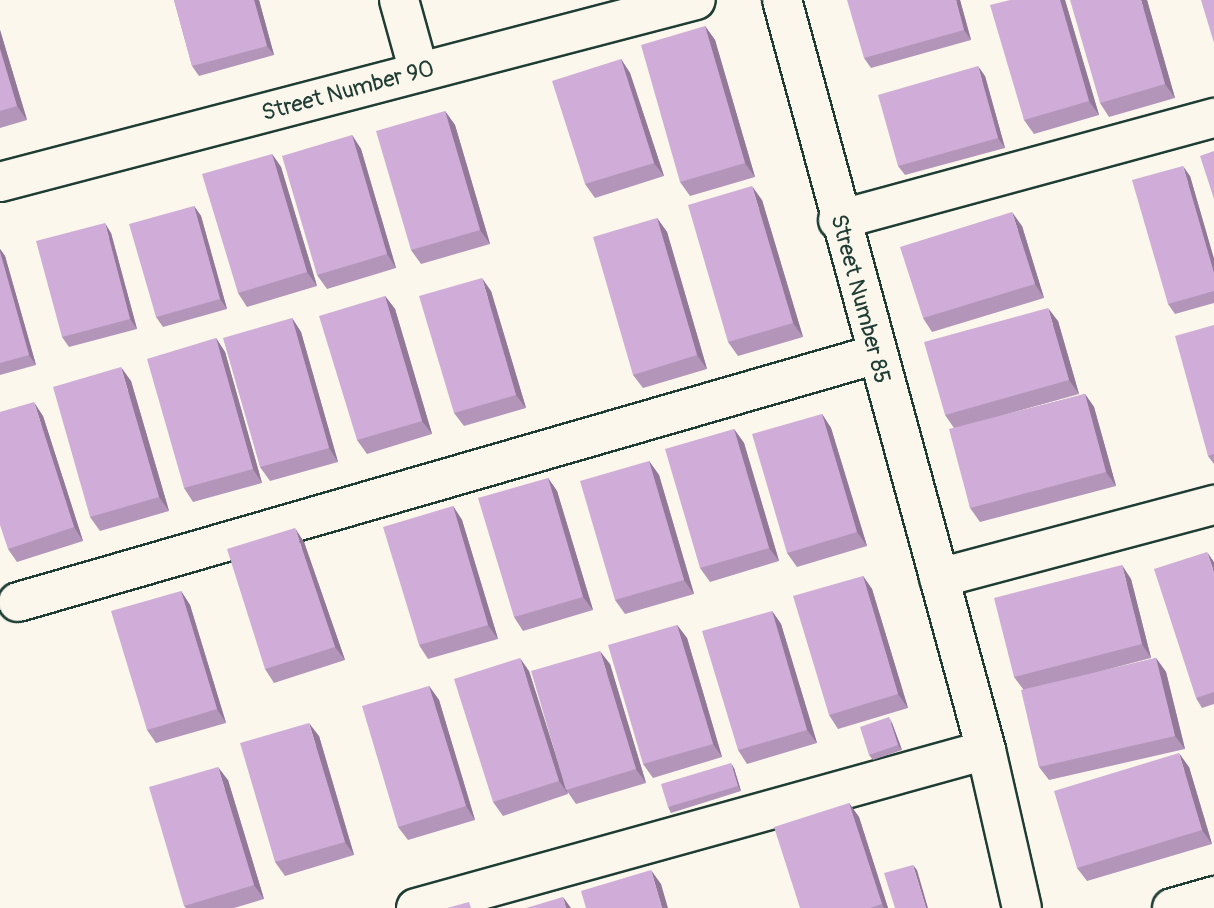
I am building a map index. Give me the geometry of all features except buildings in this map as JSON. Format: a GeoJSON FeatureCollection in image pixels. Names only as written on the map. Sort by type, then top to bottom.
{"type":"FeatureCollection","features":[{"type":"Feature","properties":{"kind":"street"},"geometry":{"type":"LineString","coordinates":[[399,0],[419,72]]}},
{"type":"Feature","properties":{"kind":"street","name":"Street Number 90"},"geometry":{"type":"LineString","coordinates":[[0,182],[696,0]]}},
{"type":"Feature","properties":{"kind":"street","name":"Street Number 85"},"geometry":{"type":"LineString","coordinates":[[782,0],[874,355],[942,587],[986,750],[1022,908]]}},
{"type":"Feature","properties":{"kind":"street"},"geometry":{"type":"LineString","coordinates":[[838,220],[1214,118]]}},
{"type":"Feature","properties":{"kind":"street"},"geometry":{"type":"LineString","coordinates":[[18,602],[874,355]]}},
{"type":"Feature","properties":{"kind":"street"},"geometry":{"type":"LineString","coordinates":[[942,587],[1214,505]]}},
{"type":"Feature","properties":{"kind":"street"},"geometry":{"type":"LineString","coordinates":[[416,908],[986,750]]}},
{"type":"Feature","properties":{"kind":"street"},"geometry":{"type":"LineString","coordinates":[[1172,908],[1214,896]]}}]}
